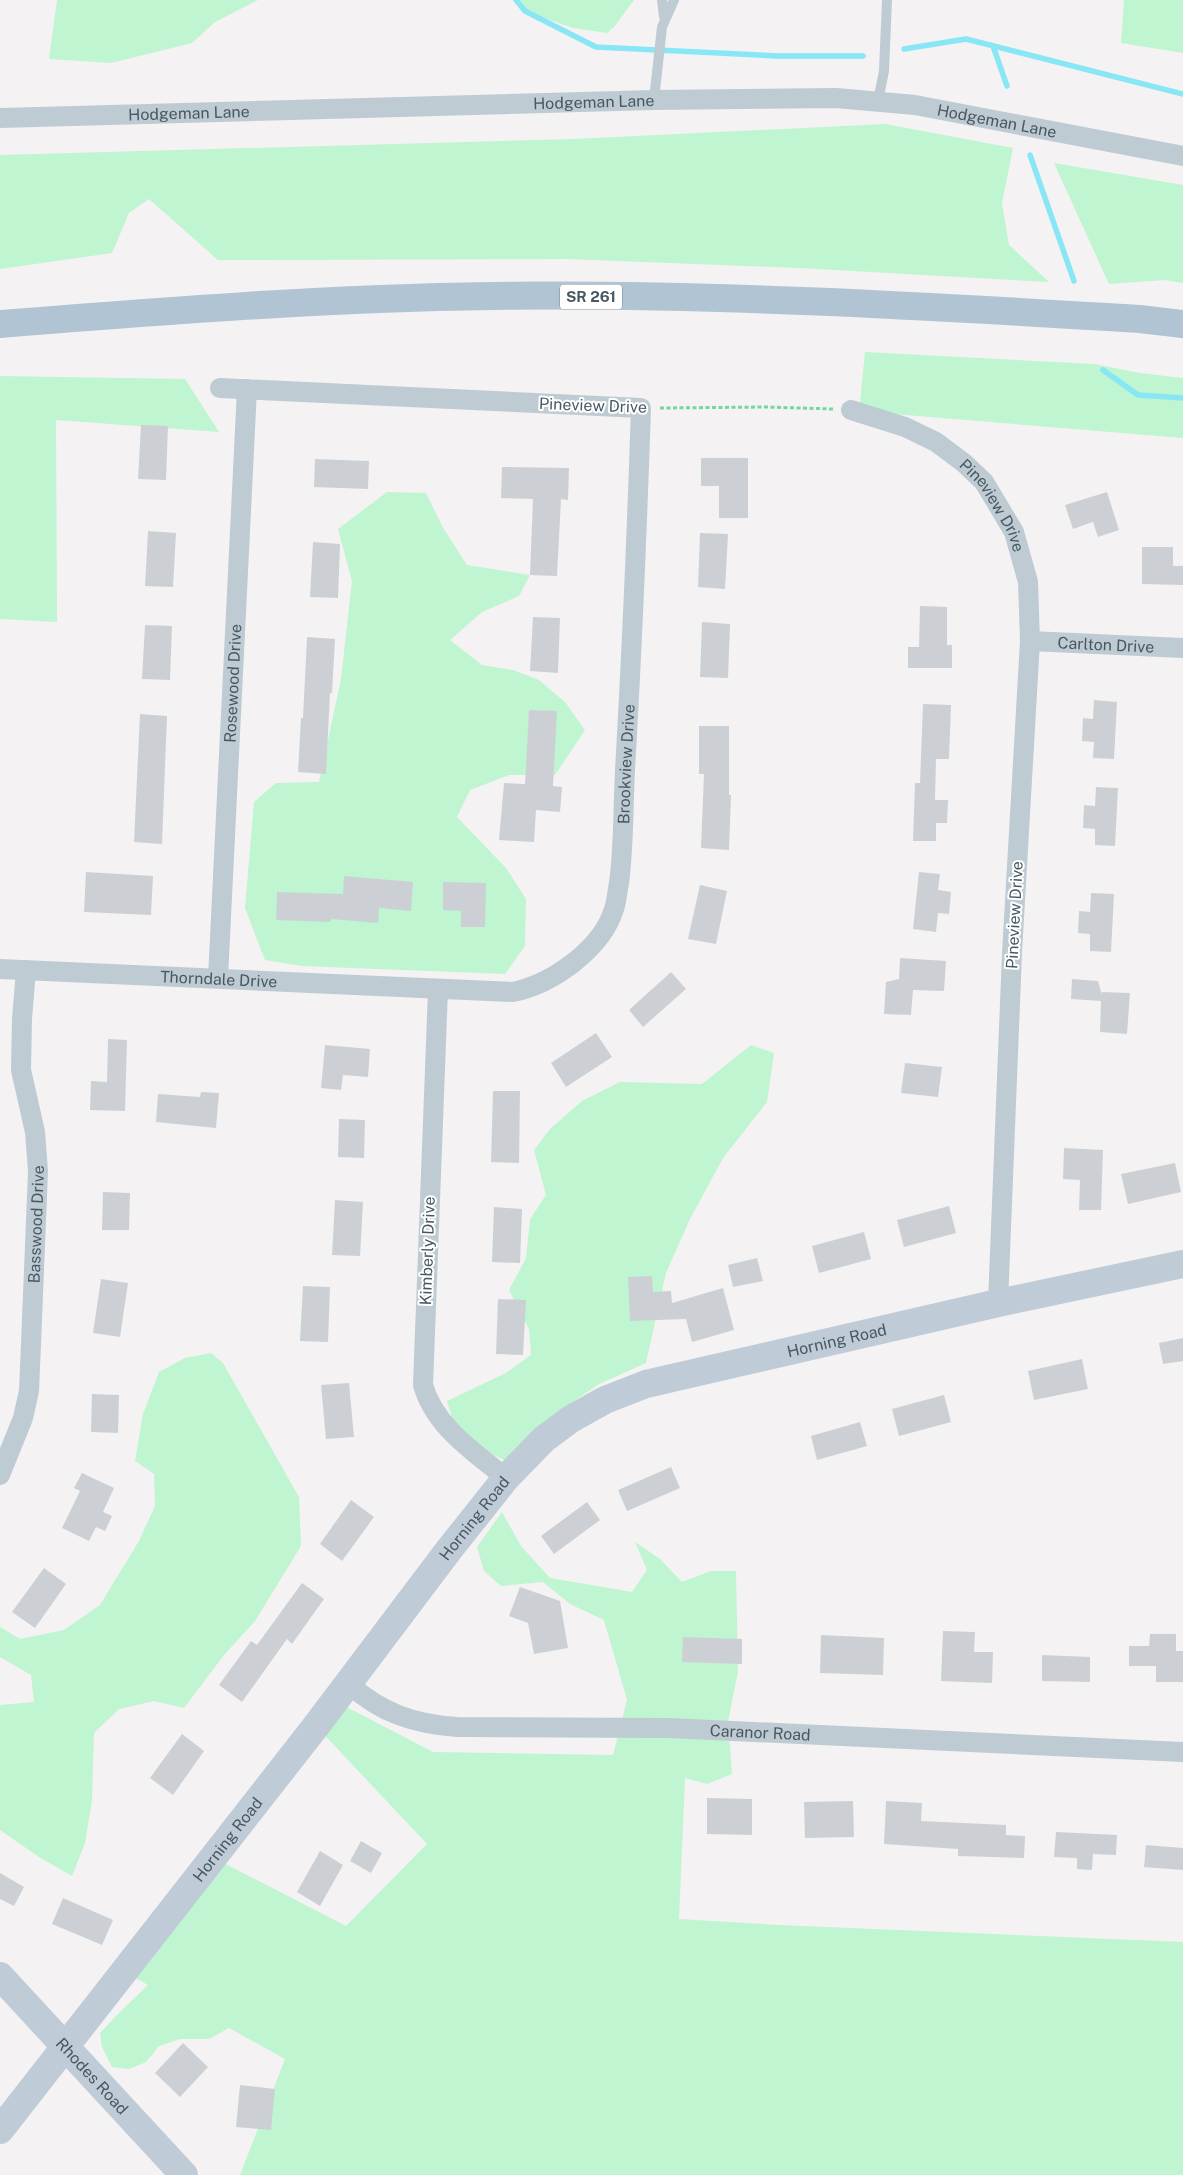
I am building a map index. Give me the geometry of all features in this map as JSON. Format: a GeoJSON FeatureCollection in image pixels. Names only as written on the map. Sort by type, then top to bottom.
{"type":"FeatureCollection","features":[{"type":"Feature","properties":{"kind":"main road","name":"SR 261"},"geometry":{"type":"LineString","coordinates":[[0,324],[275,304],[502,296],[689,297],[870,302],[1140,319],[1183,324]]}},
{"type":"Feature","properties":{"kind":"street","name":"Hodgeman Lane"},"geometry":{"type":"LineString","coordinates":[[0,118],[654,100],[836,98],[916,105],[1183,156]]}},
{"type":"Feature","properties":{"kind":"street","name":"Pineview Drive"},"geometry":{"type":"LineString","coordinates":[[220,388],[641,408]]}},
{"type":"Feature","properties":{"kind":"street","name":"Rosewood Drive"},"geometry":{"type":"LineString","coordinates":[[218,978],[247,389]]}},
{"type":"Feature","properties":{"kind":"street","name":"Brookview Drive"},"geometry":{"type":"LineString","coordinates":[[438,990],[513,992],[525,990],[571,965],[589,949],[607,925],[615,909],[624,822],[641,408]]}},
{"type":"Feature","properties":{"kind":"street","name":"Pineview Drive"},"geometry":{"type":"LineString","coordinates":[[851,410],[905,427],[936,442],[964,463],[984,482],[1014,532],[1028,582],[1030,641],[1012,953],[998,1303]]}},
{"type":"Feature","properties":{"kind":"street","name":"Carlton Drive"},"geometry":{"type":"LineString","coordinates":[[1030,641],[1183,648]]}},
{"type":"Feature","properties":{"kind":"street","name":"Thorndale Drive"},"geometry":{"type":"LineString","coordinates":[[0,969],[438,990]]}},
{"type":"Feature","properties":{"kind":"street","name":"Basswood Drive"},"geometry":{"type":"LineString","coordinates":[[0,1475],[23,1418],[29,1391],[38,1171],[35,1132],[21,1070],[22,1019],[26,970]]}},
{"type":"Feature","properties":{"kind":"street","name":"Kimberly Drive"},"geometry":{"type":"LineString","coordinates":[[438,990],[423,1385],[426,1398],[444,1424],[462,1443],[506,1478]]}},
{"type":"Feature","properties":{"kind":"street","name":"Horning Road"},"geometry":{"type":"LineString","coordinates":[[0,2130],[349,1684],[448,1551],[506,1478],[544,1439],[570,1419],[605,1400],[646,1384],[998,1303],[1183,1264]]}},
{"type":"Feature","properties":{"kind":"street","name":"Caranor Road"},"geometry":{"type":"LineString","coordinates":[[349,1684],[365,1699],[388,1712],[416,1722],[457,1727],[669,1728],[1183,1752]]}},
{"type":"Feature","properties":{"kind":"street","name":"Rhodes Road"},"geometry":{"type":"LineString","coordinates":[[0,1976],[184,2175]]}},
{"type":"Feature","properties":{"kind":"lane"},"geometry":{"type":"LineString","coordinates":[[654,100],[663,24],[662,0]]}},
{"type":"Feature","properties":{"kind":"lane"},"geometry":{"type":"LineString","coordinates":[[663,24],[674,0]]}},
{"type":"Feature","properties":{"kind":"lane"},"geometry":{"type":"LineString","coordinates":[[878,101],[884,71],[887,0]]}},
{"type":"Feature","properties":{"kind":"path","name":"Pineview Drive"},"geometry":{"type":"LineString","coordinates":[[641,408],[765,407],[851,410]]}},
{"type":"Feature","properties":{"kind":"green space"},"geometry":{"type":"Polygon","coordinates":[[[57,0],[258,0],[215,22],[192,43],[111,63],[49,59],[57,0]]]}},
{"type":"Feature","properties":{"kind":"green space"},"geometry":{"type":"Polygon","coordinates":[[[517,0],[634,0],[614,27],[607,33],[573,28],[525,11],[517,0]]]}},
{"type":"Feature","properties":{"kind":"green space"},"geometry":{"type":"Polygon","coordinates":[[[1124,0],[1183,0],[1183,53],[1121,43],[1124,0]]]}},
{"type":"Feature","properties":{"kind":"green space"},"geometry":{"type":"Polygon","coordinates":[[[885,124],[1013,148],[1002,203],[1009,245],[1049,282],[799,268],[567,259],[218,260],[149,199],[129,213],[112,253],[0,269],[0,155],[574,139],[885,124]]]}},
{"type":"Feature","properties":{"kind":"green space"},"geometry":{"type":"Polygon","coordinates":[[[1054,163],[1183,185],[1183,283],[1165,280],[1109,284],[1054,163]]]}},
{"type":"Feature","properties":{"kind":"green space"},"geometry":{"type":"Polygon","coordinates":[[[865,352],[1094,364],[1140,373],[1183,378],[1183,438],[906,415],[859,413],[865,352]]]}},
{"type":"Feature","properties":{"kind":"green space"},"geometry":{"type":"Polygon","coordinates":[[[0,376],[185,379],[219,432],[56,420],[57,622],[0,619],[0,376]]]}},
{"type":"Feature","properties":{"kind":"green space"},"geometry":{"type":"Polygon","coordinates":[[[387,492],[426,493],[442,526],[467,565],[530,575],[519,596],[482,612],[450,640],[482,665],[513,670],[539,680],[565,702],[585,730],[555,775],[509,775],[470,790],[457,817],[506,868],[526,899],[525,946],[505,974],[302,966],[265,960],[245,908],[254,802],[276,783],[319,782],[341,679],[352,581],[338,529],[387,492]]]}},
{"type":"Feature","properties":{"kind":"green space"},"geometry":{"type":"Polygon","coordinates":[[[751,1045],[774,1053],[767,1102],[723,1158],[690,1219],[666,1273],[646,1363],[599,1384],[554,1415],[508,1462],[458,1438],[447,1401],[506,1373],[531,1355],[529,1329],[509,1290],[526,1258],[530,1219],[546,1195],[534,1150],[550,1129],[582,1101],[620,1082],[702,1084],[751,1045]]]}},
{"type":"Feature","properties":{"kind":"green space"},"geometry":{"type":"Polygon","coordinates":[[[211,1353],[223,1363],[299,1497],[301,1546],[255,1621],[224,1655],[184,1708],[154,1701],[119,1709],[94,1733],[92,1800],[85,1843],[72,1876],[39,1857],[0,1830],[0,1705],[34,1702],[31,1675],[0,1657],[0,1627],[20,1639],[64,1630],[100,1605],[139,1541],[155,1506],[154,1474],[135,1461],[143,1414],[159,1372],[185,1358],[211,1353]]]}},
{"type":"Feature","properties":{"kind":"green space"},"geometry":{"type":"Polygon","coordinates":[[[502,1512],[521,1546],[550,1578],[632,1592],[647,1570],[635,1542],[660,1559],[682,1582],[711,1571],[736,1571],[738,1672],[728,1721],[732,1774],[707,1784],[685,1778],[679,1919],[1183,1942],[1183,2175],[240,2175],[285,2059],[229,2028],[209,2039],[180,2039],[159,2046],[146,2062],[129,2069],[112,2067],[102,2047],[100,2033],[148,1985],[125,1972],[214,1858],[346,1926],[427,1844],[316,1726],[335,1701],[433,1752],[613,1755],[627,1700],[604,1620],[570,1604],[543,1582],[501,1586],[484,1571],[477,1547],[502,1512]]]}},
{"type":"Feature","properties":{"kind":"building"},"geometry":{"type":"Polygon","coordinates":[[[141,425],[168,426],[166,480],[138,479],[141,425]]]}},
{"type":"Feature","properties":{"kind":"building"},"geometry":{"type":"Polygon","coordinates":[[[701,458],[748,458],[748,518],[719,518],[719,486],[701,486],[701,458]]]}},
{"type":"Feature","properties":{"kind":"building"},"geometry":{"type":"Polygon","coordinates":[[[315,459],[369,461],[368,489],[314,487],[315,459]]]}},
{"type":"Feature","properties":{"kind":"building"},"geometry":{"type":"Polygon","coordinates":[[[502,467],[569,468],[568,500],[561,499],[557,576],[530,575],[533,499],[501,498],[502,467]]]}},
{"type":"Feature","properties":{"kind":"building"},"geometry":{"type":"Polygon","coordinates":[[[1107,492],[1119,530],[1098,537],[1093,522],[1073,529],[1065,505],[1107,492]]]}},
{"type":"Feature","properties":{"kind":"building"},"geometry":{"type":"Polygon","coordinates":[[[148,531],[176,533],[173,587],[145,586],[148,531]]]}},
{"type":"Feature","properties":{"kind":"building"},"geometry":{"type":"Polygon","coordinates":[[[700,533],[728,534],[725,589],[698,587],[700,533]]]}},
{"type":"Feature","properties":{"kind":"building"},"geometry":{"type":"Polygon","coordinates":[[[313,542],[340,544],[338,598],[310,597],[313,542]]]}},
{"type":"Feature","properties":{"kind":"building"},"geometry":{"type":"Polygon","coordinates":[[[1142,547],[1173,547],[1173,566],[1183,566],[1183,585],[1142,584],[1142,547]]]}},
{"type":"Feature","properties":{"kind":"building"},"geometry":{"type":"Polygon","coordinates":[[[920,606],[947,607],[947,645],[952,645],[952,668],[908,668],[908,647],[919,647],[920,606]]]}},
{"type":"Feature","properties":{"kind":"building"},"geometry":{"type":"Polygon","coordinates":[[[533,617],[560,618],[558,673],[530,671],[533,617]]]}},
{"type":"Feature","properties":{"kind":"building"},"geometry":{"type":"Polygon","coordinates":[[[702,622],[730,624],[728,678],[700,677],[702,622]]]}},
{"type":"Feature","properties":{"kind":"building"},"geometry":{"type":"Polygon","coordinates":[[[145,625],[172,626],[170,680],[142,679],[145,625]]]}},
{"type":"Feature","properties":{"kind":"building"},"geometry":{"type":"Polygon","coordinates":[[[307,637],[335,639],[326,774],[298,772],[307,637]]]}},
{"type":"Feature","properties":{"kind":"building"},"geometry":{"type":"Polygon","coordinates":[[[1094,700],[1117,702],[1114,759],[1093,758],[1094,742],[1082,741],[1083,718],[1093,719],[1094,700]]]}},
{"type":"Feature","properties":{"kind":"building"},"geometry":{"type":"Polygon","coordinates":[[[923,704],[951,705],[949,759],[936,759],[935,800],[948,800],[947,823],[936,823],[936,841],[913,841],[915,783],[920,783],[923,704]]]}},
{"type":"Feature","properties":{"kind":"building"},"geometry":{"type":"Polygon","coordinates":[[[529,710],[557,711],[553,786],[562,787],[560,812],[536,810],[534,842],[499,840],[504,783],[525,784],[529,710]]]}},
{"type":"Feature","properties":{"kind":"building"},"geometry":{"type":"Polygon","coordinates":[[[140,714],[167,716],[162,844],[134,842],[140,714]]]}},
{"type":"Feature","properties":{"kind":"building"},"geometry":{"type":"Polygon","coordinates":[[[699,726],[729,726],[729,795],[731,795],[729,850],[701,848],[704,774],[699,774],[699,726]]]}},
{"type":"Feature","properties":{"kind":"building"},"geometry":{"type":"Polygon","coordinates":[[[1096,787],[1118,788],[1115,846],[1095,845],[1095,829],[1083,828],[1084,805],[1095,806],[1096,787]]]}},
{"type":"Feature","properties":{"kind":"building"},"geometry":{"type":"Polygon","coordinates":[[[86,872],[153,876],[151,915],[84,912],[86,872]]]}},
{"type":"Feature","properties":{"kind":"building"},"geometry":{"type":"Polygon","coordinates":[[[919,872],[940,874],[938,890],[951,892],[949,914],[938,913],[936,932],[913,929],[919,872]]]}},
{"type":"Feature","properties":{"kind":"building"},"geometry":{"type":"Polygon","coordinates":[[[344,876],[413,882],[411,911],[379,908],[378,923],[331,919],[330,922],[276,920],[277,892],[343,894],[344,876]]]}},
{"type":"Feature","properties":{"kind":"building"},"geometry":{"type":"Polygon","coordinates":[[[443,882],[486,883],[485,927],[461,927],[461,911],[443,910],[443,882]]]}},
{"type":"Feature","properties":{"kind":"building"},"geometry":{"type":"Polygon","coordinates":[[[700,885],[727,891],[716,944],[688,939],[700,885]]]}},
{"type":"Feature","properties":{"kind":"building"},"geometry":{"type":"Polygon","coordinates":[[[1091,893],[1114,894],[1111,952],[1090,951],[1090,934],[1078,933],[1079,911],[1090,912],[1091,893]]]}},
{"type":"Feature","properties":{"kind":"building"},"geometry":{"type":"Polygon","coordinates":[[[900,958],[946,961],[944,991],[913,990],[911,1015],[884,1014],[886,982],[899,979],[900,958]]]}},
{"type":"Feature","properties":{"kind":"building"},"geometry":{"type":"Polygon","coordinates":[[[671,972],[686,989],[643,1027],[629,1010],[671,972]]]}},
{"type":"Feature","properties":{"kind":"building"},"geometry":{"type":"Polygon","coordinates":[[[1072,979],[1098,981],[1102,995],[1102,992],[1130,993],[1127,1034],[1100,1032],[1101,1001],[1071,999],[1072,979]]]}},
{"type":"Feature","properties":{"kind":"building"},"geometry":{"type":"Polygon","coordinates":[[[596,1033],[612,1057],[566,1087],[551,1063],[596,1033]]]}},
{"type":"Feature","properties":{"kind":"building"},"geometry":{"type":"Polygon","coordinates":[[[108,1039],[127,1040],[125,1111],[90,1110],[91,1081],[107,1082],[108,1039]]]}},
{"type":"Feature","properties":{"kind":"building"},"geometry":{"type":"Polygon","coordinates":[[[325,1045],[370,1049],[368,1077],[343,1075],[341,1090],[321,1088],[325,1045]]]}},
{"type":"Feature","properties":{"kind":"building"},"geometry":{"type":"Polygon","coordinates":[[[905,1063],[942,1067],[938,1097],[901,1093],[905,1063]]]}},
{"type":"Feature","properties":{"kind":"building"},"geometry":{"type":"Polygon","coordinates":[[[493,1091],[520,1091],[519,1163],[491,1162],[493,1091]]]}},
{"type":"Feature","properties":{"kind":"building"},"geometry":{"type":"Polygon","coordinates":[[[201,1092],[219,1093],[216,1128],[156,1122],[158,1094],[200,1097],[201,1092]]]}},
{"type":"Feature","properties":{"kind":"building"},"geometry":{"type":"Polygon","coordinates":[[[339,1119],[365,1120],[364,1158],[338,1157],[339,1119]]]}},
{"type":"Feature","properties":{"kind":"building"},"geometry":{"type":"Polygon","coordinates":[[[1064,1148],[1103,1150],[1101,1210],[1079,1210],[1080,1180],[1063,1179],[1064,1148]]]}},
{"type":"Feature","properties":{"kind":"building"},"geometry":{"type":"Polygon","coordinates":[[[1175,1163],[1181,1192],[1128,1204],[1121,1174],[1175,1163]]]}},
{"type":"Feature","properties":{"kind":"building"},"geometry":{"type":"Polygon","coordinates":[[[103,1192],[130,1193],[129,1230],[102,1230],[103,1192]]]}},
{"type":"Feature","properties":{"kind":"building"},"geometry":{"type":"Polygon","coordinates":[[[335,1200],[363,1202],[360,1256],[332,1255],[335,1200]]]}},
{"type":"Feature","properties":{"kind":"building"},"geometry":{"type":"Polygon","coordinates":[[[949,1206],[956,1233],[904,1247],[897,1220],[949,1206]]]}},
{"type":"Feature","properties":{"kind":"building"},"geometry":{"type":"Polygon","coordinates":[[[494,1207],[522,1209],[520,1263],[492,1262],[494,1207]]]}},
{"type":"Feature","properties":{"kind":"building"},"geometry":{"type":"Polygon","coordinates":[[[864,1232],[871,1259],[819,1273],[812,1246],[864,1232]]]}},
{"type":"Feature","properties":{"kind":"building"},"geometry":{"type":"Polygon","coordinates":[[[757,1258],[763,1281],[733,1287],[728,1265],[757,1258]]]}},
{"type":"Feature","properties":{"kind":"building"},"geometry":{"type":"Polygon","coordinates":[[[652,1276],[653,1292],[671,1291],[672,1303],[723,1288],[734,1330],[692,1342],[686,1319],[630,1321],[628,1277],[652,1276]]]}},
{"type":"Feature","properties":{"kind":"building"},"geometry":{"type":"Polygon","coordinates":[[[101,1279],[128,1283],[120,1337],[93,1333],[101,1279]]]}},
{"type":"Feature","properties":{"kind":"building"},"geometry":{"type":"Polygon","coordinates":[[[303,1286],[330,1287],[328,1342],[300,1341],[303,1286]]]}},
{"type":"Feature","properties":{"kind":"building"},"geometry":{"type":"Polygon","coordinates":[[[498,1299],[526,1300],[523,1355],[496,1354],[498,1299]]]}},
{"type":"Feature","properties":{"kind":"building"},"geometry":{"type":"Polygon","coordinates":[[[1183,1338],[1183,1361],[1163,1364],[1159,1343],[1183,1338]]]}},
{"type":"Feature","properties":{"kind":"building"},"geometry":{"type":"Polygon","coordinates":[[[1082,1359],[1088,1389],[1034,1400],[1028,1371],[1082,1359]]]}},
{"type":"Feature","properties":{"kind":"building"},"geometry":{"type":"Polygon","coordinates":[[[349,1383],[354,1437],[326,1439],[321,1385],[349,1383]]]}},
{"type":"Feature","properties":{"kind":"building"},"geometry":{"type":"Polygon","coordinates":[[[92,1394],[119,1395],[118,1433],[91,1432],[92,1394]]]}},
{"type":"Feature","properties":{"kind":"building"},"geometry":{"type":"Polygon","coordinates":[[[944,1395],[951,1422],[899,1436],[892,1409],[944,1395]]]}},
{"type":"Feature","properties":{"kind":"building"},"geometry":{"type":"Polygon","coordinates":[[[860,1422],[867,1446],[817,1460],[811,1436],[860,1422]]]}},
{"type":"Feature","properties":{"kind":"building"},"geometry":{"type":"Polygon","coordinates":[[[671,1467],[680,1488],[627,1511],[618,1490],[671,1467]]]}},
{"type":"Feature","properties":{"kind":"building"},"geometry":{"type":"Polygon","coordinates":[[[82,1473],[114,1488],[103,1512],[112,1516],[105,1531],[96,1527],[89,1541],[62,1528],[80,1491],[74,1488],[82,1473]]]}},
{"type":"Feature","properties":{"kind":"building"},"geometry":{"type":"Polygon","coordinates":[[[351,1500],[374,1517],[342,1561],[320,1544],[351,1500]]]}},
{"type":"Feature","properties":{"kind":"building"},"geometry":{"type":"Polygon","coordinates":[[[587,1502],[600,1520],[554,1554],[541,1536],[587,1502]]]}},
{"type":"Feature","properties":{"kind":"building"},"geometry":{"type":"Polygon","coordinates":[[[44,1568],[66,1584],[35,1628],[12,1612],[44,1568]]]}},
{"type":"Feature","properties":{"kind":"building"},"geometry":{"type":"Polygon","coordinates":[[[302,1583],[324,1599],[292,1644],[287,1639],[242,1702],[219,1685],[251,1641],[257,1645],[302,1583]]]}},
{"type":"Feature","properties":{"kind":"building"},"geometry":{"type":"Polygon","coordinates":[[[520,1587],[560,1601],[568,1648],[534,1654],[528,1623],[509,1616],[520,1587]]]}},
{"type":"Feature","properties":{"kind":"building"},"geometry":{"type":"Polygon","coordinates":[[[943,1631],[975,1632],[974,1652],[993,1652],[992,1683],[941,1681],[943,1631]]]}},
{"type":"Feature","properties":{"kind":"building"},"geometry":{"type":"Polygon","coordinates":[[[1150,1634],[1176,1634],[1176,1651],[1183,1651],[1183,1682],[1156,1682],[1156,1666],[1129,1666],[1129,1646],[1149,1646],[1150,1634]]]}},
{"type":"Feature","properties":{"kind":"building"},"geometry":{"type":"Polygon","coordinates":[[[821,1635],[884,1638],[883,1675],[820,1673],[821,1635]]]}},
{"type":"Feature","properties":{"kind":"building"},"geometry":{"type":"Polygon","coordinates":[[[683,1637],[742,1639],[742,1664],[682,1662],[683,1637]]]}},
{"type":"Feature","properties":{"kind":"building"},"geometry":{"type":"Polygon","coordinates":[[[1042,1655],[1090,1657],[1090,1682],[1042,1681],[1042,1655]]]}},
{"type":"Feature","properties":{"kind":"building"},"geometry":{"type":"Polygon","coordinates":[[[182,1734],[204,1751],[173,1795],[150,1778],[182,1734]]]}},
{"type":"Feature","properties":{"kind":"building"},"geometry":{"type":"Polygon","coordinates":[[[707,1798],[752,1799],[752,1835],[707,1834],[707,1798]]]}},
{"type":"Feature","properties":{"kind":"building"},"geometry":{"type":"Polygon","coordinates":[[[853,1801],[854,1837],[805,1838],[804,1802],[853,1801]]]}},
{"type":"Feature","properties":{"kind":"building"},"geometry":{"type":"Polygon","coordinates":[[[886,1801],[922,1803],[921,1821],[1006,1825],[1006,1835],[1025,1836],[1024,1858],[958,1856],[958,1849],[884,1844],[886,1801]]]}},
{"type":"Feature","properties":{"kind":"building"},"geometry":{"type":"Polygon","coordinates":[[[1056,1832],[1117,1835],[1116,1855],[1093,1854],[1092,1870],[1077,1869],[1077,1858],[1054,1857],[1056,1832]]]}},
{"type":"Feature","properties":{"kind":"building"},"geometry":{"type":"Polygon","coordinates":[[[361,1841],[382,1853],[371,1873],[350,1861],[361,1841]]]}},
{"type":"Feature","properties":{"kind":"building"},"geometry":{"type":"Polygon","coordinates":[[[1146,1845],[1183,1848],[1183,1870],[1144,1867],[1146,1845]]]}},
{"type":"Feature","properties":{"kind":"building"},"geometry":{"type":"Polygon","coordinates":[[[320,1851],[343,1865],[320,1906],[297,1892],[320,1851]]]}},
{"type":"Feature","properties":{"kind":"building"},"geometry":{"type":"Polygon","coordinates":[[[0,1873],[24,1887],[14,1906],[0,1899],[0,1873]]]}},
{"type":"Feature","properties":{"kind":"building"},"geometry":{"type":"Polygon","coordinates":[[[63,1898],[113,1920],[102,1945],[52,1924],[63,1898]]]}},
{"type":"Feature","properties":{"kind":"building"},"geometry":{"type":"Polygon","coordinates":[[[183,2043],[208,2067],[180,2097],[155,2073],[183,2043]]]}},
{"type":"Feature","properties":{"kind":"building"},"geometry":{"type":"Polygon","coordinates":[[[240,2085],[275,2089],[271,2130],[236,2127],[240,2085]]]}},
{"type":"Feature","properties":{"kind":"waterway"},"geometry":{"type":"LineString","coordinates":[[516,0],[525,11],[596,47],[777,56],[863,56]]}},
{"type":"Feature","properties":{"kind":"waterway"},"geometry":{"type":"LineString","coordinates":[[904,49],[966,39],[1183,94]]}},
{"type":"Feature","properties":{"kind":"waterway"},"geometry":{"type":"LineString","coordinates":[[993,46],[1007,86]]}},
{"type":"Feature","properties":{"kind":"waterway"},"geometry":{"type":"LineString","coordinates":[[1030,155],[1074,281]]}},
{"type":"Feature","properties":{"kind":"waterway"},"geometry":{"type":"LineString","coordinates":[[1103,370],[1138,395],[1183,398]]}}]}
